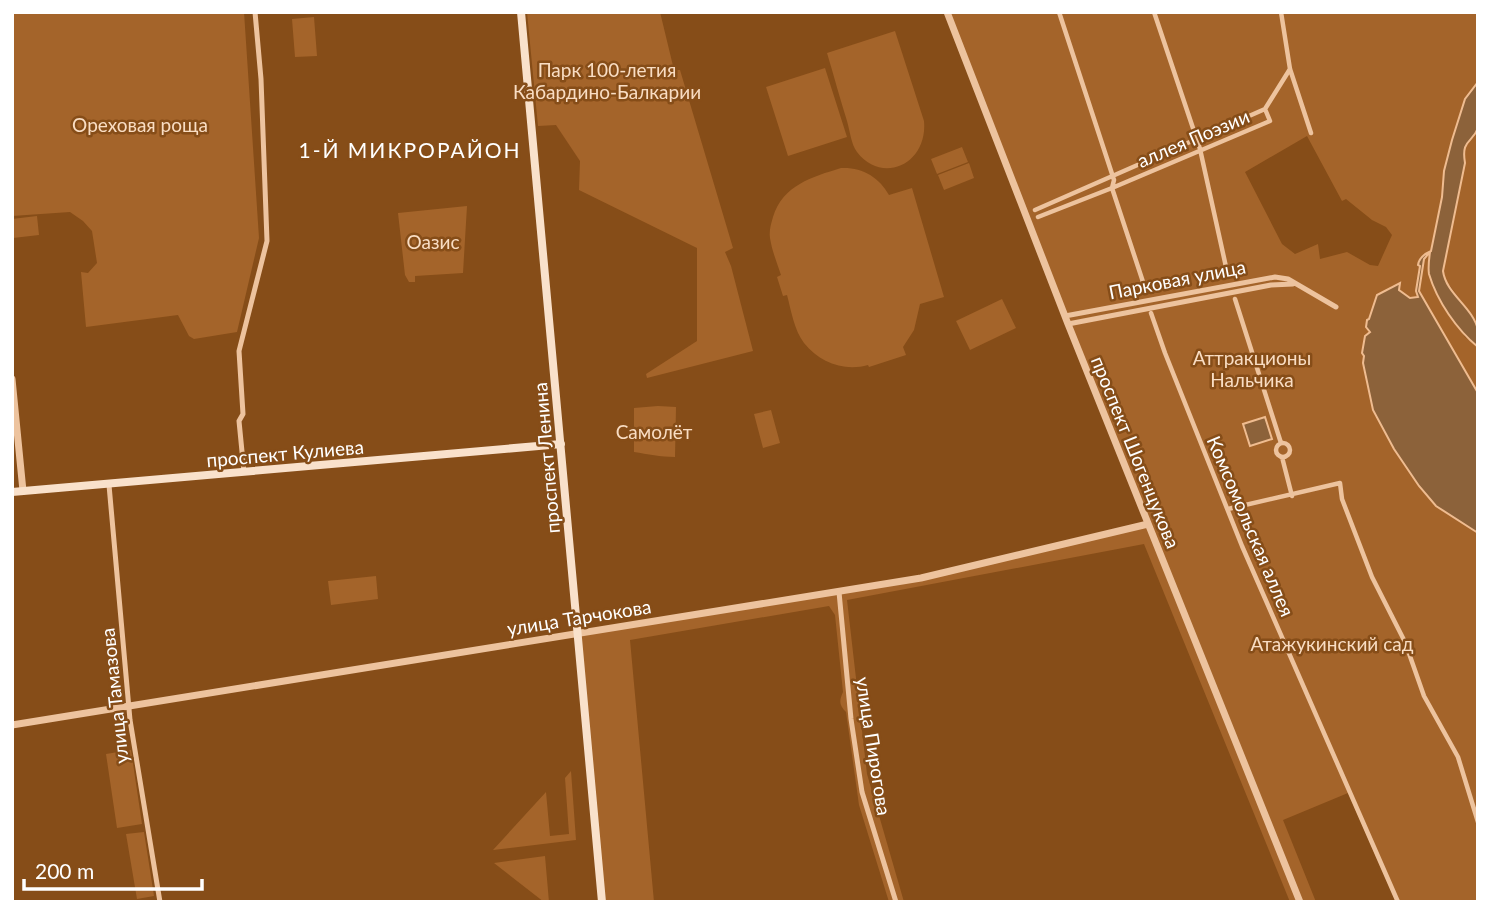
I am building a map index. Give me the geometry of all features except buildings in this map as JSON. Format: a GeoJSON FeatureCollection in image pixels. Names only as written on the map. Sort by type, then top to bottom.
{"type":"FeatureCollection","features":[{"type":"Feature","properties":{"kind":"main road","name":"проспект Ленина"},"geometry":{"type":"LineString","coordinates":[[522,12],[602,902]]}},
{"type":"Feature","properties":{"kind":"main road","name":"проспект Кулиева"},"geometry":{"type":"LineString","coordinates":[[12,492],[561,444]]}},
{"type":"Feature","properties":{"kind":"street"},"geometry":{"type":"LineString","coordinates":[[244,472],[239,421],[243,414],[239,351],[267,241],[261,79],[255,12]]}},
{"type":"Feature","properties":{"kind":"street","name":"проспект Шогенцукова"},"geometry":{"type":"LineString","coordinates":[[947,12],[1300,902]]}},
{"type":"Feature","properties":{"kind":"street"},"geometry":{"type":"LineString","coordinates":[[1059,12],[1146,291]]}},
{"type":"Feature","properties":{"kind":"street"},"geometry":{"type":"LineString","coordinates":[[1154,12],[1200,149],[1228,276]]}},
{"type":"Feature","properties":{"kind":"street"},"geometry":{"type":"LineString","coordinates":[[1281,12],[1290,69],[1311,133]]}},
{"type":"Feature","properties":{"kind":"street"},"geometry":{"type":"LineString","coordinates":[[1265,109],[1290,69]]}},
{"type":"Feature","properties":{"kind":"street","name":"аллея Поэзии"},"geometry":{"type":"LineString","coordinates":[[1035,210],[1265,109],[1270,121],[1038,217]]}},
{"type":"Feature","properties":{"kind":"street","name":"Парковая улица"},"geometry":{"type":"LineString","coordinates":[[1067,320],[1275,277],[1287,279],[1336,307]]}},
{"type":"Feature","properties":{"kind":"street"},"geometry":{"type":"LineString","coordinates":[[1235,299],[1281,443]]}},
{"type":"Feature","properties":{"kind":"street","name":"Комсомольская аллея"},"geometry":{"type":"LineString","coordinates":[[1151,313],[1228,509],[1398,902]]}},
{"type":"Feature","properties":{"kind":"street"},"geometry":{"type":"LineString","coordinates":[[12,379],[23,491]]}},
{"type":"Feature","properties":{"kind":"street"},"geometry":{"type":"LineString","coordinates":[[1281,443],[1276,450],[1282,457],[1293,496]]}},
{"type":"Feature","properties":{"kind":"street"},"geometry":{"type":"LineString","coordinates":[[1281,443],[1287,444],[1290,450],[1282,457]]}},
{"type":"Feature","properties":{"kind":"street"},"geometry":{"type":"LineString","coordinates":[[1228,509],[1340,483],[1342,499],[1372,577],[1405,642],[1424,696],[1458,757],[1478,822]]}},
{"type":"Feature","properties":{"kind":"street","name":"улица Тамазова"},"geometry":{"type":"LineString","coordinates":[[109,485],[130,706],[160,902]]}},
{"type":"Feature","properties":{"kind":"street","name":"улица Тарчокова"},"geometry":{"type":"LineString","coordinates":[[12,725],[839,592],[959,570],[1148,524]]}},
{"type":"Feature","properties":{"kind":"street","name":"улица Пирогова"},"geometry":{"type":"LineString","coordinates":[[839,592],[851,719],[862,792],[896,902]]}},
{"type":"Feature","properties":{"kind":"green space","name":"Ореховая роща"},"geometry":{"type":"Polygon","coordinates":[[[12,12],[244,12],[259,238],[237,332],[194,339],[189,336],[178,315],[86,327],[81,272],[88,273],[97,263],[92,231],[70,212],[12,216],[12,12]]]}},
{"type":"Feature","properties":{"kind":"green space","name":"Парк 100-летия Кабардино-Балкарии"},"geometry":{"type":"Polygon","coordinates":[[[527,12],[660,12],[674,70],[680,70],[733,248],[725,252],[753,351],[647,378],[646,374],[697,341],[697,248],[579,190],[580,161],[556,125],[538,126],[527,12]]]}},
{"type":"Feature","properties":{"kind":"green space","name":"Атажукинский сад"},"geometry":{"type":"Polygon","coordinates":[[[947,12],[1478,12],[1478,82],[1465,99],[1452,140],[1444,171],[1442,197],[1430,257],[1439,296],[1465,337],[1478,347],[1478,902],[1396,902],[1348,793],[1283,820],[1316,902],[1290,902],[1144,544],[847,600],[867,774],[904,902],[889,902],[859,805],[846,712],[840,703],[843,692],[835,615],[829,606],[630,640],[654,902],[602,902],[578,633],[921,578],[1148,524],[947,12]],[[1307,136],[1245,172],[1282,244],[1295,254],[1318,244],[1320,259],[1347,252],[1370,265],[1378,266],[1392,235],[1386,227],[1372,220],[1346,199],[1342,201],[1307,136]]]}},
{"type":"Feature","properties":{"kind":"green space"},"geometry":{"type":"Polygon","coordinates":[[[314,17],[317,56],[295,57],[292,19],[314,17]]]}},
{"type":"Feature","properties":{"kind":"green space"},"geometry":{"type":"Polygon","coordinates":[[[895,31],[924,121],[919,149],[901,165],[890,168],[867,162],[855,149],[827,53],[895,31]]]}},
{"type":"Feature","properties":{"kind":"green space"},"geometry":{"type":"Polygon","coordinates":[[[825,68],[847,137],[788,156],[766,87],[825,68]]]}},
{"type":"Feature","properties":{"kind":"green space"},"geometry":{"type":"Polygon","coordinates":[[[1478,128],[1478,329],[1444,278],[1443,271],[1465,163],[1465,148],[1478,128]]]}},
{"type":"Feature","properties":{"kind":"green space"},"geometry":{"type":"Polygon","coordinates":[[[962,147],[968,162],[937,174],[931,159],[962,147]]]}},
{"type":"Feature","properties":{"kind":"green space"},"geometry":{"type":"Polygon","coordinates":[[[969,163],[974,178],[944,190],[938,175],[969,163]]]}},
{"type":"Feature","properties":{"kind":"green space"},"geometry":{"type":"Polygon","coordinates":[[[841,168],[856,169],[869,174],[889,195],[912,188],[944,297],[920,304],[914,330],[903,347],[906,355],[869,367],[833,364],[810,350],[804,343],[795,326],[787,295],[783,296],[777,277],[781,275],[770,238],[773,217],[791,190],[809,179],[841,168]]]}},
{"type":"Feature","properties":{"kind":"green space","name":"Оазис"},"geometry":{"type":"Polygon","coordinates":[[[467,206],[463,273],[415,276],[415,282],[409,282],[405,275],[398,213],[467,206]]]}},
{"type":"Feature","properties":{"kind":"green space"},"geometry":{"type":"Polygon","coordinates":[[[37,216],[39,235],[13,238],[12,219],[37,216]]]}},
{"type":"Feature","properties":{"kind":"green space"},"geometry":{"type":"Polygon","coordinates":[[[1002,299],[1016,328],[970,350],[956,321],[1002,299]]]}},
{"type":"Feature","properties":{"kind":"green space","name":"Самолёт"},"geometry":{"type":"Polygon","coordinates":[[[676,407],[675,457],[634,452],[634,408],[676,407]]]}},
{"type":"Feature","properties":{"kind":"green space"},"geometry":{"type":"Polygon","coordinates":[[[771,410],[780,443],[763,448],[754,414],[771,410]]]}},
{"type":"Feature","properties":{"kind":"green space"},"geometry":{"type":"Polygon","coordinates":[[[376,576],[378,599],[331,605],[328,581],[376,576]]]}},
{"type":"Feature","properties":{"kind":"green space"},"geometry":{"type":"Polygon","coordinates":[[[131,750],[142,824],[117,828],[106,754],[131,750]]]}},
{"type":"Feature","properties":{"kind":"green space"},"geometry":{"type":"Polygon","coordinates":[[[571,771],[576,840],[493,850],[546,792],[550,836],[569,834],[565,778],[571,771]]]}},
{"type":"Feature","properties":{"kind":"green space"},"geometry":{"type":"Polygon","coordinates":[[[144,832],[154,896],[137,899],[126,834],[144,832]]]}},
{"type":"Feature","properties":{"kind":"green space"},"geometry":{"type":"Polygon","coordinates":[[[545,856],[549,902],[544,902],[494,863],[545,856]]]}},
{"type":"Feature","properties":{"kind":"shaded area"},"geometry":{"type":"Polygon","coordinates":[[[1478,82],[1479,124],[1464,150],[1465,163],[1443,271],[1449,287],[1475,322],[1478,347],[1455,324],[1442,304],[1429,274],[1430,252],[1424,259],[1419,291],[1478,393],[1478,533],[1436,506],[1394,449],[1373,410],[1362,353],[1365,336],[1370,332],[1366,327],[1367,320],[1377,295],[1400,283],[1399,290],[1410,298],[1418,297],[1416,291],[1419,260],[1431,251],[1452,140],[1465,99],[1478,82]]]}},
{"type":"Feature","properties":{"kind":"shaded area"},"geometry":{"type":"Polygon","coordinates":[[[1265,417],[1272,439],[1250,446],[1243,424],[1265,417]]]}},
{"type":"Feature","properties":{"kind":"district","name":"1-Й МИКРОРАЙОН"},"geometry":{"type":"Point","coordinates":[410,149]}},
{"type":"Feature","properties":{"kind":"park label","name":"Аттракционы Нальчика"},"geometry":{"type":"Point","coordinates":[1252,368]}}]}
